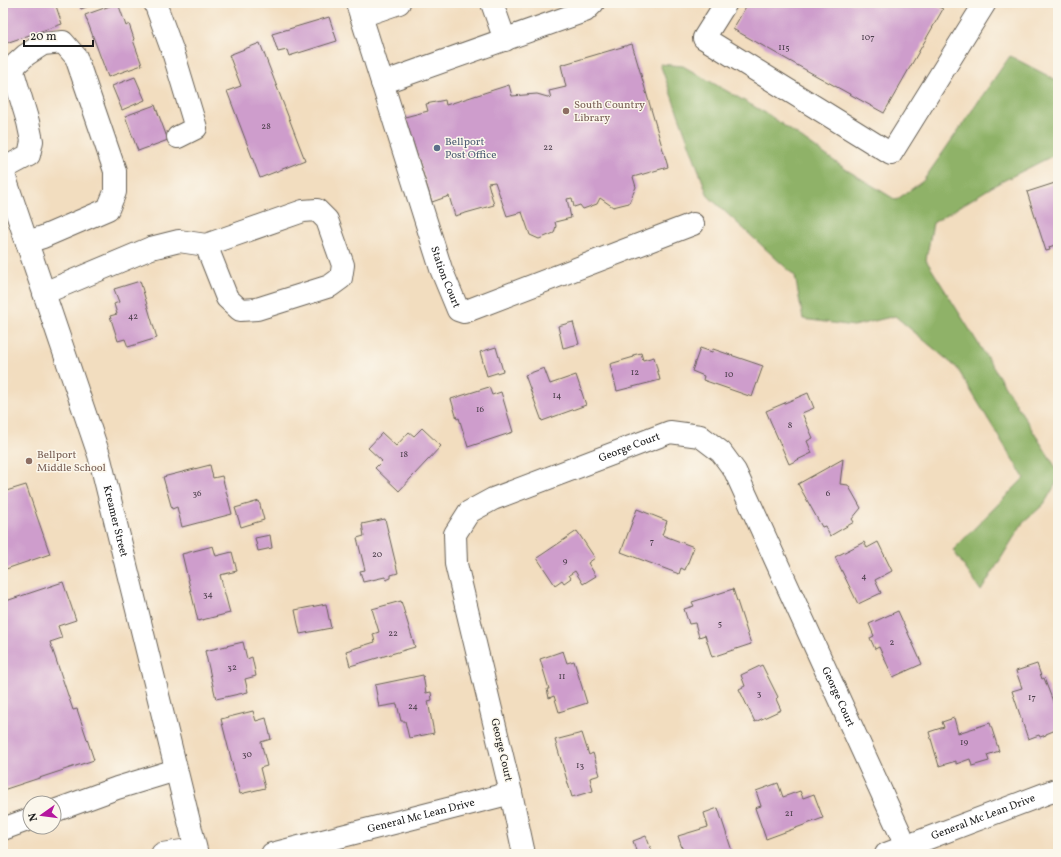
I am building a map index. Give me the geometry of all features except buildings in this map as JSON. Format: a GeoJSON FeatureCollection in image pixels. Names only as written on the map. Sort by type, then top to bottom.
{"type":"FeatureCollection","features":[{"type":"Feature","properties":{"kind":"street"},"geometry":{"type":"LineString","coordinates":[[155,3],[174,55],[196,128],[178,137]]}},
{"type":"Feature","properties":{"kind":"street"},"geometry":{"type":"LineString","coordinates":[[359,10],[399,3]]}},
{"type":"Feature","properties":{"kind":"street"},"geometry":{"type":"LineString","coordinates":[[492,3],[505,40]]}},
{"type":"Feature","properties":{"kind":"street"},"geometry":{"type":"LineString","coordinates":[[382,83],[585,11],[592,3]]}},
{"type":"Feature","properties":{"kind":"street"},"geometry":{"type":"LineString","coordinates":[[726,3],[704,38],[891,154],[985,3]]}},
{"type":"Feature","properties":{"kind":"street","name":"Station Court"},"geometry":{"type":"LineString","coordinates":[[359,10],[441,269],[458,310],[464,312],[694,224]]}},
{"type":"Feature","properties":{"kind":"street"},"geometry":{"type":"LineString","coordinates":[[3,169],[29,155],[32,141],[13,72],[16,64],[26,55],[43,44],[63,42],[76,57],[115,171],[115,192],[108,209],[43,237],[27,242]]}},
{"type":"Feature","properties":{"kind":"street","name":"Kreamer Street"},"geometry":{"type":"LineString","coordinates":[[3,172],[99,455],[196,851]]}},
{"type":"Feature","properties":{"kind":"street"},"geometry":{"type":"LineString","coordinates":[[44,293],[151,248],[179,242],[206,244],[303,211],[317,210],[327,220],[343,265],[341,278],[330,286],[257,309],[240,310],[227,298],[206,244]]}},
{"type":"Feature","properties":{"kind":"street","name":"George Court"},"geometry":{"type":"LineString","coordinates":[[511,793],[456,564],[456,534],[470,512],[493,499],[670,432],[700,436],[721,452],[735,471],[906,846]]}},
{"type":"Feature","properties":{"kind":"street"},"geometry":{"type":"LineString","coordinates":[[62,807],[176,770]]}},
{"type":"Feature","properties":{"kind":"street","name":"General Mc Lean Drive"},"geometry":{"type":"LineString","coordinates":[[886,854],[1058,789]]}},
{"type":"Feature","properties":{"kind":"street"},"geometry":{"type":"LineString","coordinates":[[511,793],[524,854]]}},
{"type":"Feature","properties":{"kind":"street","name":"General Mc Lean Drive"},"geometry":{"type":"LineString","coordinates":[[272,854],[511,793]]}},
{"type":"Feature","properties":{"kind":"street"},"geometry":{"type":"LineString","coordinates":[[3,829],[22,822]]}},
{"type":"Feature","properties":{"kind":"street"},"geometry":{"type":"LineString","coordinates":[[162,854],[196,851]]}},
{"type":"Feature","properties":{"kind":"green space"},"geometry":{"type":"Polygon","coordinates":[[[1010,56],[1058,81],[1058,153],[995,185],[933,223],[926,260],[1058,471],[1058,480],[1044,504],[1022,524],[981,591],[953,550],[1024,478],[957,368],[895,316],[854,326],[803,319],[795,276],[708,196],[660,64],[683,66],[769,115],[847,170],[896,200],[923,181],[1010,56]]]}},
{"type":"Feature","properties":{"kind":"place","name":"South Country Library"},"geometry":{"type":"Point","coordinates":[566,111]}},
{"type":"Feature","properties":{"kind":"place","name":"Bellport Post Office"},"geometry":{"type":"Point","coordinates":[437,148]}},
{"type":"Feature","properties":{"kind":"place","name":"Bellport Middle School"},"geometry":{"type":"Point","coordinates":[29,461]}}]}
